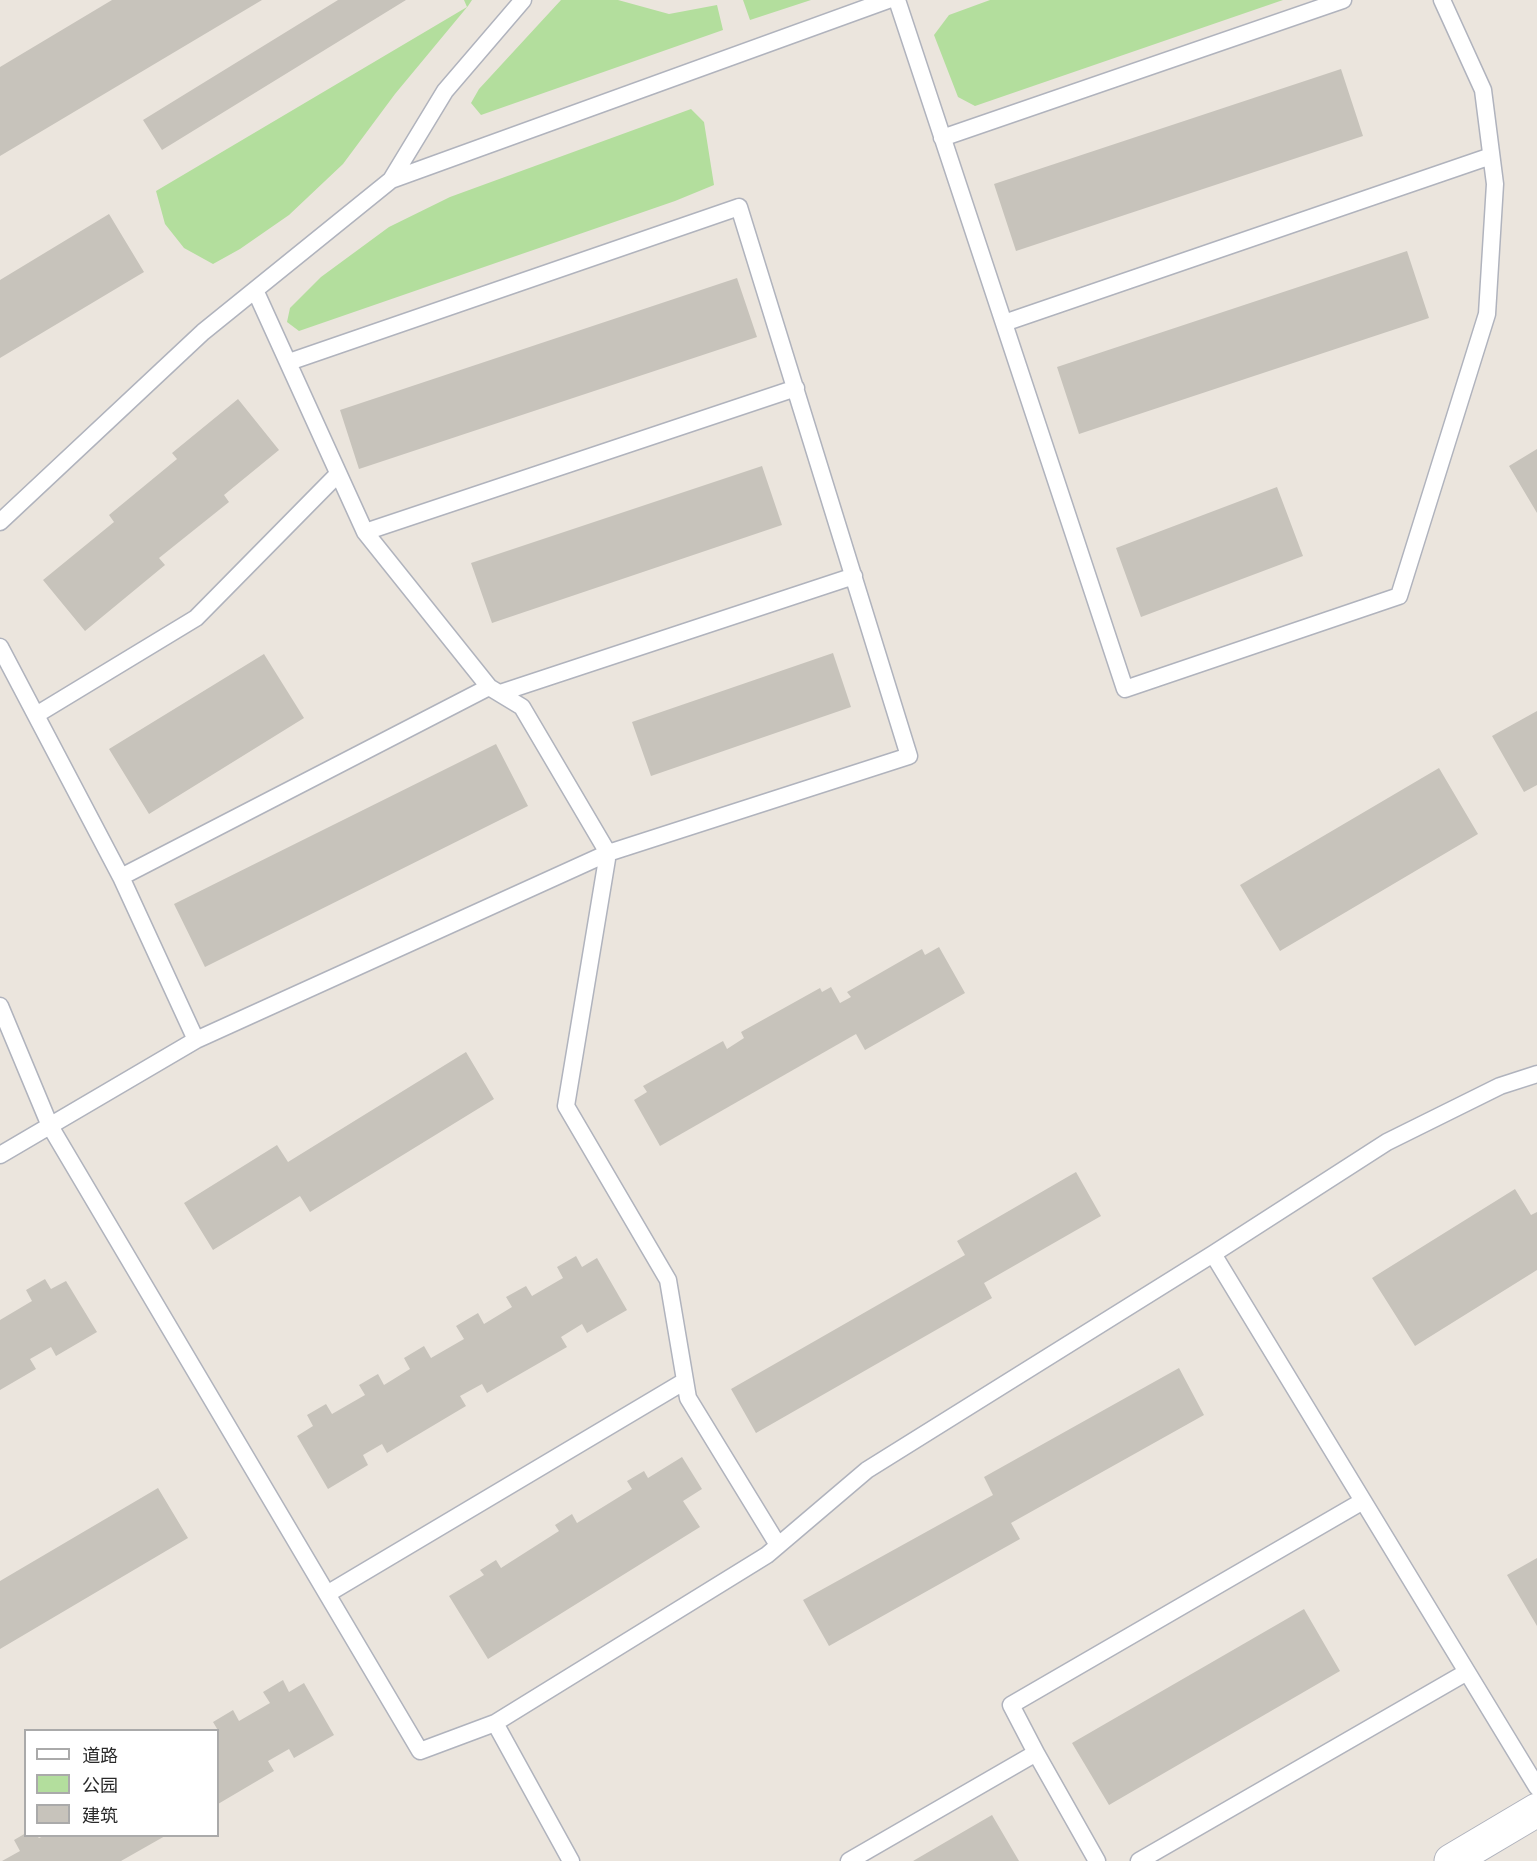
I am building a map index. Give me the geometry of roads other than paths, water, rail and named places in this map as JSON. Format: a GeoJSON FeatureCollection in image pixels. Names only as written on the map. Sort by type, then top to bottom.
{"type":"FeatureCollection","features":[{"type":"Feature","properties":{"kind":"street"},"geometry":{"type":"LineString","coordinates":[[1451,1861],[1537,1810]]}},
{"type":"Feature","properties":{"kind":"lane"},"geometry":{"type":"LineString","coordinates":[[392,180],[445,91],[523,0]]}},
{"type":"Feature","properties":{"kind":"lane"},"geometry":{"type":"LineString","coordinates":[[0,522],[203,332],[392,180],[888,0]]}},
{"type":"Feature","properties":{"kind":"lane"},"geometry":{"type":"LineString","coordinates":[[897,0],[1125,689],[1399,596],[1487,314],[1495,184],[1483,90],[1442,0]]}},
{"type":"Feature","properties":{"kind":"lane"},"geometry":{"type":"LineString","coordinates":[[942,138],[1343,0]]}},
{"type":"Feature","properties":{"kind":"lane"},"geometry":{"type":"LineString","coordinates":[[1004,323],[1491,156]]}},
{"type":"Feature","properties":{"kind":"lane"},"geometry":{"type":"LineString","coordinates":[[0,1155],[196,1040],[608,853],[909,756],[739,207],[289,362]]}},
{"type":"Feature","properties":{"kind":"lane"},"geometry":{"type":"LineString","coordinates":[[255,290],[365,532],[495,690],[522,707],[608,853],[566,1106],[668,1280],[688,1398],[778,1545]]}},
{"type":"Feature","properties":{"kind":"lane"},"geometry":{"type":"LineString","coordinates":[[365,532],[796,388]]}},
{"type":"Feature","properties":{"kind":"lane"},"geometry":{"type":"LineString","coordinates":[[36,716],[196,618],[339,474]]}},
{"type":"Feature","properties":{"kind":"lane"},"geometry":{"type":"LineString","coordinates":[[121,877],[495,690],[854,576]]}},
{"type":"Feature","properties":{"kind":"lane"},"geometry":{"type":"LineString","coordinates":[[0,647],[121,877],[196,1040]]}},
{"type":"Feature","properties":{"kind":"lane"},"geometry":{"type":"LineString","coordinates":[[0,1006],[50,1126],[420,1750],[495,1723],[768,1555],[867,1470],[1213,1254],[1386,1142],[1500,1086],[1537,1074]]}},
{"type":"Feature","properties":{"kind":"lane"},"geometry":{"type":"LineString","coordinates":[[1213,1254],[1537,1787]]}},
{"type":"Feature","properties":{"kind":"lane"},"geometry":{"type":"LineString","coordinates":[[327,1594],[685,1381]]}},
{"type":"Feature","properties":{"kind":"lane"},"geometry":{"type":"LineString","coordinates":[[1097,1861],[1011,1706],[1363,1500]]}},
{"type":"Feature","properties":{"kind":"lane"},"geometry":{"type":"LineString","coordinates":[[1139,1861],[1467,1672]]}},
{"type":"Feature","properties":{"kind":"lane"},"geometry":{"type":"LineString","coordinates":[[495,1723],[571,1861]]}},
{"type":"Feature","properties":{"kind":"lane"},"geometry":{"type":"LineString","coordinates":[[849,1861],[1036,1753]]}}]}
